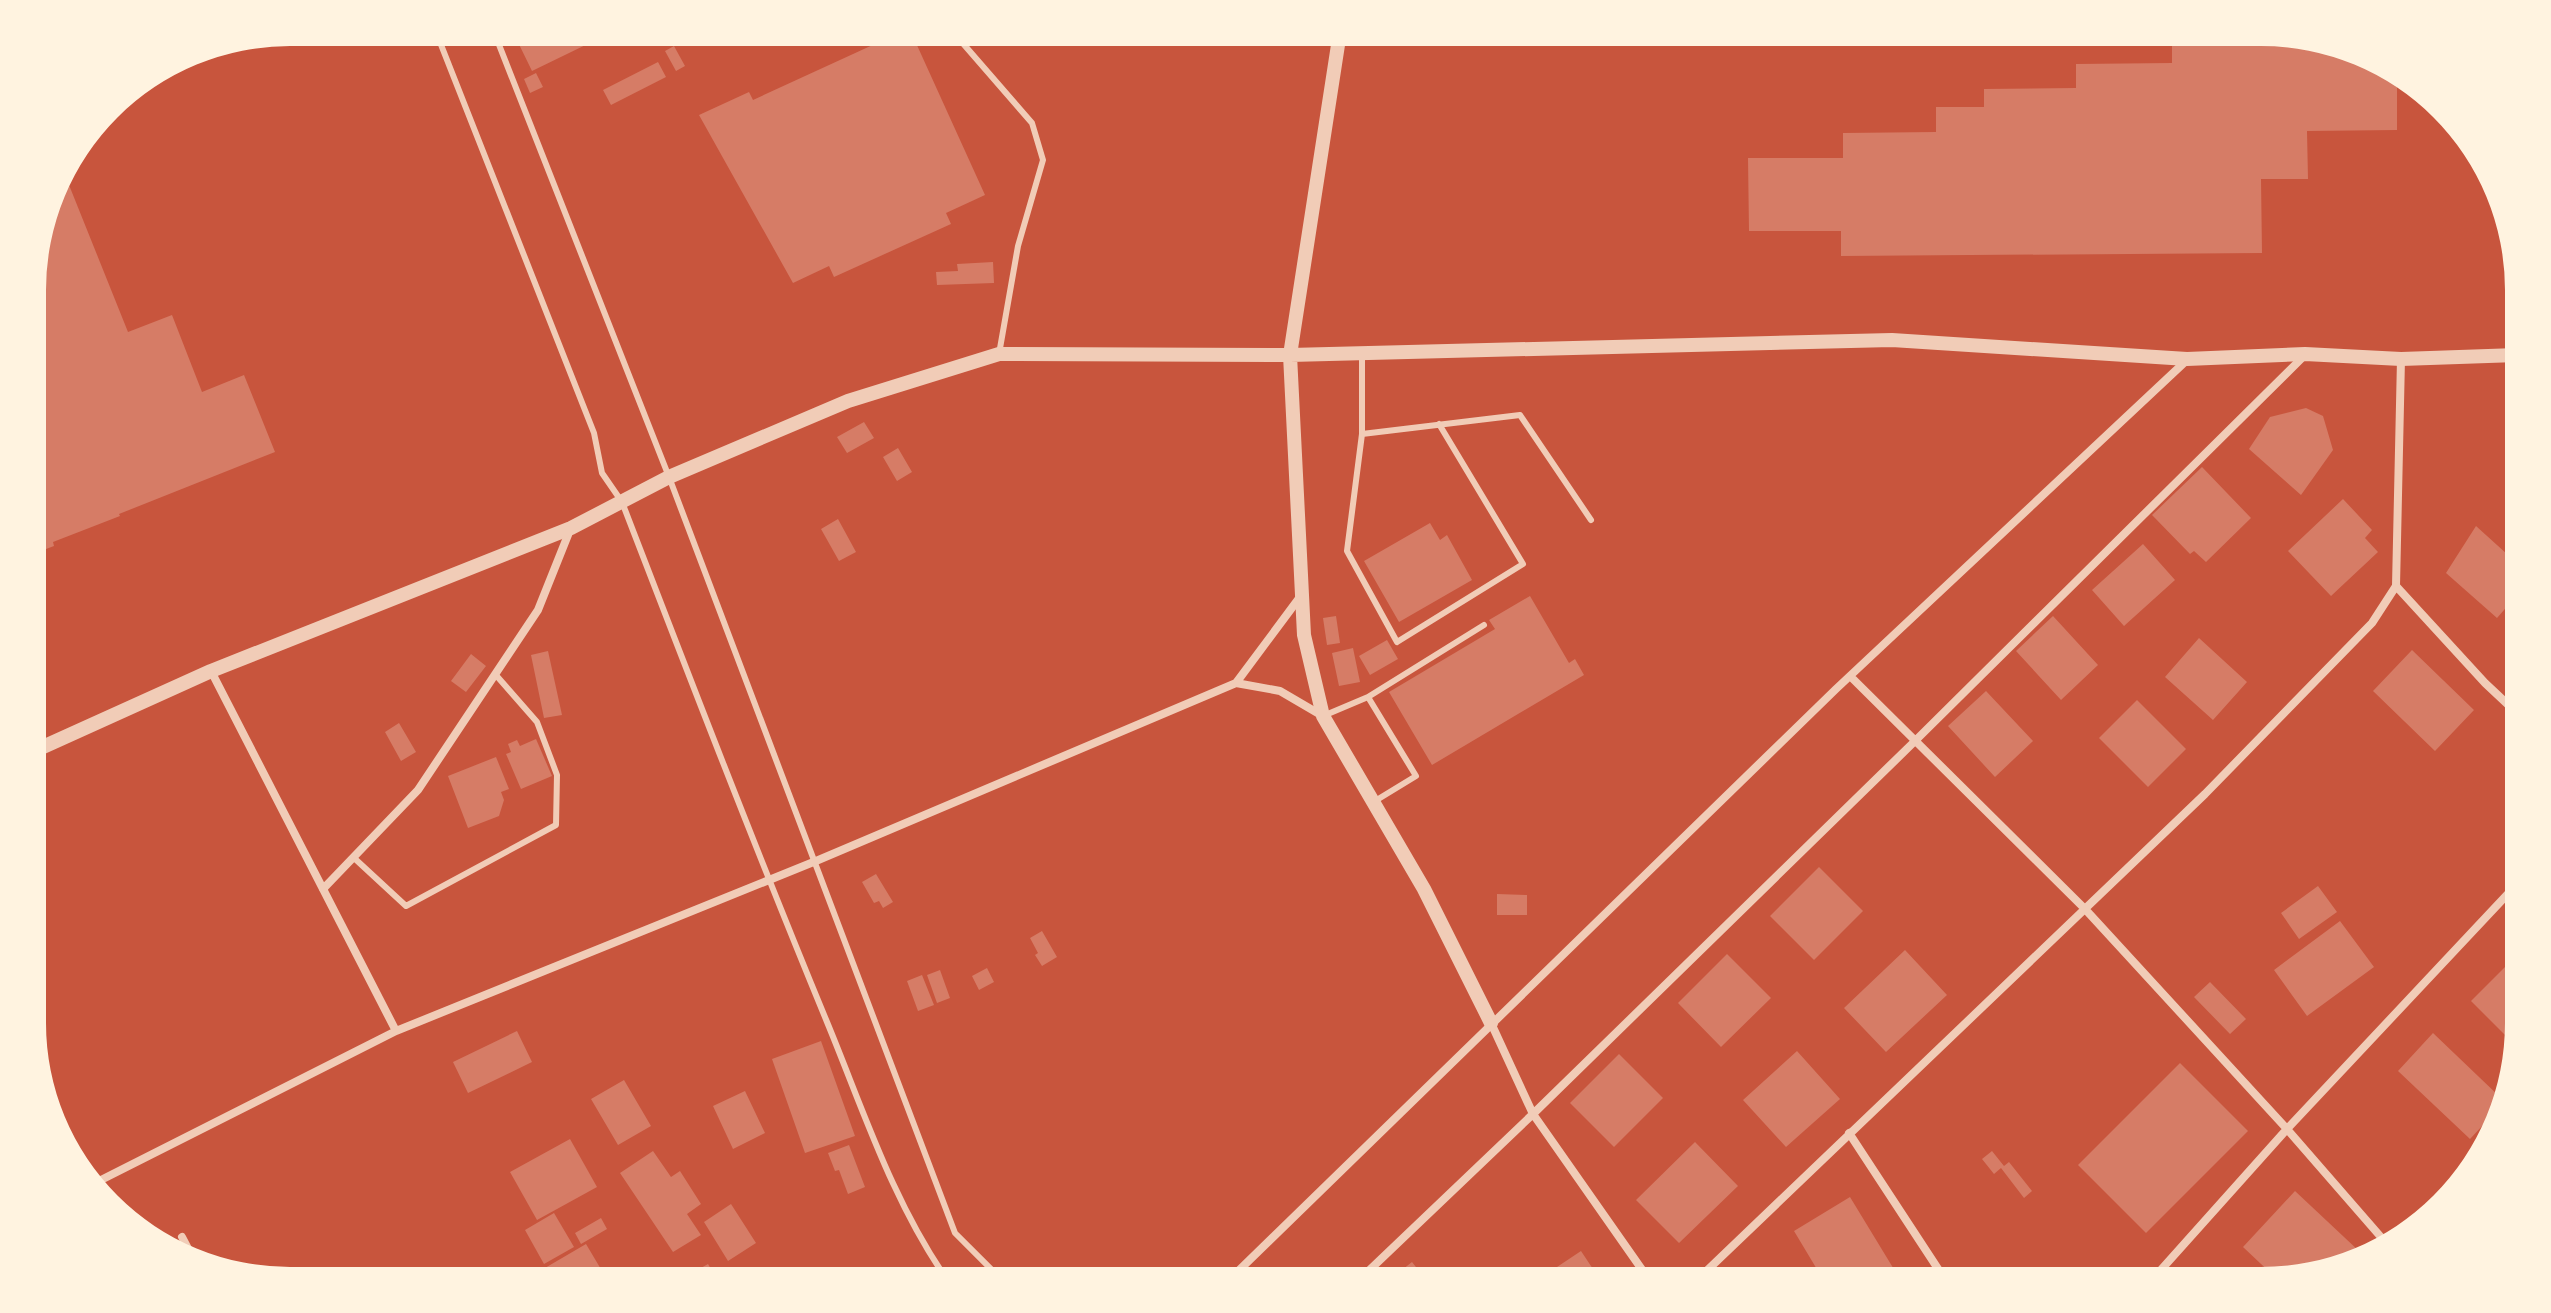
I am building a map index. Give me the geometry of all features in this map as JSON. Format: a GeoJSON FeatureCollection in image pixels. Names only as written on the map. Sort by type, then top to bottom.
{"type":"FeatureCollection","features":[{"type":"Feature","properties":{"kind":"street"},"geometry":{"type":"LineString","coordinates":[[1338,46],[1290,355],[1304,635],[1323,716],[1424,889],[1533,1114],[1640,1266]]}},
{"type":"Feature","properties":{"kind":"street"},"geometry":{"type":"LineString","coordinates":[[46,745],[211,671],[571,528],[669,477],[848,401],[999,354],[1290,355],[1892,340],[2187,359],[2305,354],[2401,359],[2505,359]]}},
{"type":"Feature","properties":{"kind":"street"},"geometry":{"type":"LineString","coordinates":[[1373,1266],[1915,741],[2305,354]]}},
{"type":"Feature","properties":{"kind":"street"},"geometry":{"type":"LineString","coordinates":[[1243,1267],[1850,676],[2187,359]]}},
{"type":"Feature","properties":{"kind":"street"},"geometry":{"type":"LineString","coordinates":[[1711,1266],[2205,794],[2372,623],[2396,586],[2401,359]]}},
{"type":"Feature","properties":{"kind":"street"},"geometry":{"type":"LineString","coordinates":[[323,889],[418,790],[538,610],[571,528]]}},
{"type":"Feature","properties":{"kind":"street"},"geometry":{"type":"LineString","coordinates":[[2396,586],[2505,702]]}},
{"type":"Feature","properties":{"kind":"street"},"geometry":{"type":"LineString","coordinates":[[103,1179],[396,1031],[816,861],[1236,683],[1302,594]]}},
{"type":"Feature","properties":{"kind":"street"},"geometry":{"type":"LineString","coordinates":[[211,671],[396,1031]]}},
{"type":"Feature","properties":{"kind":"street"},"geometry":{"type":"LineString","coordinates":[[1850,676],[2085,909],[2287,1129],[2380,1236]]}},
{"type":"Feature","properties":{"kind":"street"},"geometry":{"type":"LineString","coordinates":[[1236,683],[1280,691],[1323,716]]}},
{"type":"Feature","properties":{"kind":"street"},"geometry":{"type":"LineString","coordinates":[[2164,1266],[2287,1129],[2505,897]]}},
{"type":"Feature","properties":{"kind":"street"},"geometry":{"type":"LineString","coordinates":[[1849,1133],[1936,1266]]}},
{"type":"Feature","properties":{"kind":"street"},"geometry":{"type":"LineString","coordinates":[[182,1237],[185,1243]]}},
{"type":"Feature","properties":{"kind":"lane"},"geometry":{"type":"LineString","coordinates":[[442,46],[594,433],[602,473],[622,502],[768,880],[893,1182],[918,1233],[939,1267]]}},
{"type":"Feature","properties":{"kind":"lane"},"geometry":{"type":"LineString","coordinates":[[500,46],[669,477],[955,1233],[989,1267]]}},
{"type":"Feature","properties":{"kind":"lane"},"geometry":{"type":"LineString","coordinates":[[965,46],[1032,123],[1043,160],[1018,246],[999,354]]}},
{"type":"Feature","properties":{"kind":"lane"},"geometry":{"type":"LineString","coordinates":[[1362,353],[1362,434],[1347,551],[1397,642],[1523,564],[1439,424]]}},
{"type":"Feature","properties":{"kind":"lane"},"geometry":{"type":"LineString","coordinates":[[1362,434],[1520,415],[1591,520]]}},
{"type":"Feature","properties":{"kind":"lane"},"geometry":{"type":"LineString","coordinates":[[1323,716],[1368,697],[1484,625]]}},
{"type":"Feature","properties":{"kind":"lane"},"geometry":{"type":"LineString","coordinates":[[353,857],[406,906],[556,825],[557,775],[537,722],[495,674]]}},
{"type":"Feature","properties":{"kind":"lane"},"geometry":{"type":"LineString","coordinates":[[1368,697],[1416,776],[1372,803]]}},
{"type":"Feature","properties":{"kind":"building"},"geometry":{"type":"Polygon","coordinates":[[[520,46],[583,46],[532,71],[520,46]]]}},
{"type":"Feature","properties":{"kind":"building"},"geometry":{"type":"Polygon","coordinates":[[[674,46],[685,66],[676,71],[665,51],[674,46]]]}},
{"type":"Feature","properties":{"kind":"building"},"geometry":{"type":"Polygon","coordinates":[[[871,46],[917,46],[985,195],[946,213],[951,224],[834,277],[829,266],[793,283],[699,115],[749,92],[753,100],[871,46]]]}},
{"type":"Feature","properties":{"kind":"building"},"geometry":{"type":"Polygon","coordinates":[[[2172,46],[2261,46],[2324,54],[2369,71],[2397,88],[2397,130],[2307,131],[2308,179],[2261,179],[2262,253],[1841,256],[1841,231],[1749,231],[1748,158],[1843,158],[1843,133],[1936,132],[1936,107],[1984,107],[1984,89],[2076,88],[2076,64],[2172,63],[2172,46]]]}},
{"type":"Feature","properties":{"kind":"building"},"geometry":{"type":"Polygon","coordinates":[[[658,62],[666,77],[611,105],[603,90],[658,62]]]}},
{"type":"Feature","properties":{"kind":"building"},"geometry":{"type":"Polygon","coordinates":[[[536,73],[543,87],[530,93],[524,79],[536,73]]]}},
{"type":"Feature","properties":{"kind":"building"},"geometry":{"type":"Polygon","coordinates":[[[70,187],[128,332],[172,315],[202,392],[244,375],[275,452],[53,542],[54,546],[47,549],[47,274],[54,227],[70,187]]]}},
{"type":"Feature","properties":{"kind":"building"},"geometry":{"type":"Polygon","coordinates":[[[993,262],[994,283],[937,285],[936,272],[958,271],[957,264],[993,262]]]}},
{"type":"Feature","properties":{"kind":"building"},"geometry":{"type":"Polygon","coordinates":[[[2306,408],[2323,416],[2333,450],[2301,495],[2249,449],[2270,417],[2306,408]]]}},
{"type":"Feature","properties":{"kind":"building"},"geometry":{"type":"Polygon","coordinates":[[[864,422],[874,438],[847,453],[837,437],[864,422]]]}},
{"type":"Feature","properties":{"kind":"building"},"geometry":{"type":"Polygon","coordinates":[[[898,448],[912,472],[897,481],[883,457],[898,448]]]}},
{"type":"Feature","properties":{"kind":"building"},"geometry":{"type":"Polygon","coordinates":[[[2202,467],[2251,518],[2206,562],[2194,551],[2190,554],[2152,515],[2202,467]]]}},
{"type":"Feature","properties":{"kind":"building"},"geometry":{"type":"Polygon","coordinates":[[[2343,499],[2372,530],[2365,538],[2378,552],[2331,596],[2288,551],[2343,499]]]}},
{"type":"Feature","properties":{"kind":"building"},"geometry":{"type":"Polygon","coordinates":[[[838,519],[856,552],[839,561],[821,529],[838,519]]]}},
{"type":"Feature","properties":{"kind":"building"},"geometry":{"type":"Polygon","coordinates":[[[1430,523],[1440,540],[1447,535],[1472,580],[1399,622],[1364,561],[1430,523]]]}},
{"type":"Feature","properties":{"kind":"building"},"geometry":{"type":"Polygon","coordinates":[[[2476,526],[2505,552],[2505,609],[2497,618],[2446,573],[2476,526]]]}},
{"type":"Feature","properties":{"kind":"building"},"geometry":{"type":"Polygon","coordinates":[[[2143,544],[2175,580],[2124,626],[2092,590],[2143,544]]]}},
{"type":"Feature","properties":{"kind":"building"},"geometry":{"type":"Polygon","coordinates":[[[1530,596],[1569,663],[1575,659],[1584,675],[1432,765],[1389,692],[1495,629],[1489,620],[1530,596]]]}},
{"type":"Feature","properties":{"kind":"building"},"geometry":{"type":"Polygon","coordinates":[[[1336,616],[1340,643],[1327,645],[1323,618],[1336,616]]]}},
{"type":"Feature","properties":{"kind":"building"},"geometry":{"type":"Polygon","coordinates":[[[2053,616],[2098,665],[2061,700],[2016,651],[2053,616]]]}},
{"type":"Feature","properties":{"kind":"building"},"geometry":{"type":"Polygon","coordinates":[[[2199,638],[2247,682],[2213,720],[2165,677],[2199,638]]]}},
{"type":"Feature","properties":{"kind":"building"},"geometry":{"type":"Polygon","coordinates":[[[1387,640],[1398,659],[1370,675],[1359,656],[1387,640]]]}},
{"type":"Feature","properties":{"kind":"building"},"geometry":{"type":"Polygon","coordinates":[[[1353,648],[1360,682],[1339,686],[1332,653],[1353,648]]]}},
{"type":"Feature","properties":{"kind":"building"},"geometry":{"type":"Polygon","coordinates":[[[2412,650],[2474,710],[2435,751],[2373,691],[2412,650]]]}},
{"type":"Feature","properties":{"kind":"building"},"geometry":{"type":"Polygon","coordinates":[[[548,651],[562,715],[544,718],[531,655],[548,651]]]}},
{"type":"Feature","properties":{"kind":"building"},"geometry":{"type":"Polygon","coordinates":[[[471,654],[486,666],[466,692],[451,681],[471,654]]]}},
{"type":"Feature","properties":{"kind":"building"},"geometry":{"type":"Polygon","coordinates":[[[1986,691],[2033,741],[1995,777],[1948,726],[1986,691]]]}},
{"type":"Feature","properties":{"kind":"building"},"geometry":{"type":"Polygon","coordinates":[[[2137,700],[2186,749],[2148,787],[2099,738],[2137,700]]]}},
{"type":"Feature","properties":{"kind":"building"},"geometry":{"type":"Polygon","coordinates":[[[399,723],[416,752],[401,761],[385,732],[399,723]]]}},
{"type":"Feature","properties":{"kind":"building"},"geometry":{"type":"Polygon","coordinates":[[[536,739],[552,776],[521,789],[506,754],[511,752],[508,744],[517,740],[520,746],[536,739]]]}},
{"type":"Feature","properties":{"kind":"building"},"geometry":{"type":"Polygon","coordinates":[[[496,757],[509,789],[501,792],[504,800],[499,816],[468,828],[448,776],[496,757]]]}},
{"type":"Feature","properties":{"kind":"building"},"geometry":{"type":"Polygon","coordinates":[[[1819,867],[1863,911],[1814,960],[1770,916],[1819,867]]]}},
{"type":"Feature","properties":{"kind":"building"},"geometry":{"type":"Polygon","coordinates":[[[876,874],[893,902],[883,908],[879,901],[874,903],[862,882],[876,874]]]}},
{"type":"Feature","properties":{"kind":"building"},"geometry":{"type":"Polygon","coordinates":[[[2318,886],[2337,912],[2299,939],[2281,913],[2318,886]]]}},
{"type":"Feature","properties":{"kind":"building"},"geometry":{"type":"Polygon","coordinates":[[[1497,894],[1527,895],[1527,915],[1497,915],[1497,894]]]}},
{"type":"Feature","properties":{"kind":"building"},"geometry":{"type":"Polygon","coordinates":[[[2340,921],[2374,967],[2307,1016],[2274,970],[2340,921]]]}},
{"type":"Feature","properties":{"kind":"building"},"geometry":{"type":"Polygon","coordinates":[[[1042,931],[1057,957],[1042,966],[1030,938],[1042,931]]]}},
{"type":"Feature","properties":{"kind":"building"},"geometry":{"type":"Polygon","coordinates":[[[1905,950],[1947,995],[1886,1052],[1844,1008],[1905,950]]]}},
{"type":"Feature","properties":{"kind":"building"},"geometry":{"type":"Polygon","coordinates":[[[1727,954],[1771,998],[1721,1047],[1678,1003],[1727,954]]]}},
{"type":"Feature","properties":{"kind":"building"},"geometry":{"type":"Polygon","coordinates":[[[2505,967],[2504,1034],[2471,1001],[2505,967]]]}},
{"type":"Feature","properties":{"kind":"building"},"geometry":{"type":"Polygon","coordinates":[[[987,968],[994,982],[979,990],[972,976],[987,968]]]}},
{"type":"Feature","properties":{"kind":"building"},"geometry":{"type":"Polygon","coordinates":[[[940,970],[950,998],[937,1003],[927,975],[940,970]]]}},
{"type":"Feature","properties":{"kind":"building"},"geometry":{"type":"Polygon","coordinates":[[[922,975],[934,1005],[918,1011],[907,981],[922,975]]]}},
{"type":"Feature","properties":{"kind":"building"},"geometry":{"type":"Polygon","coordinates":[[[2210,982],[2246,1019],[2230,1034],[2194,997],[2210,982]]]}},
{"type":"Feature","properties":{"kind":"building"},"geometry":{"type":"Polygon","coordinates":[[[517,1031],[532,1062],[468,1093],[453,1062],[517,1031]]]}},
{"type":"Feature","properties":{"kind":"building"},"geometry":{"type":"Polygon","coordinates":[[[2433,1033],[2494,1092],[2482,1126],[2470,1139],[2398,1071],[2433,1033]]]}},
{"type":"Feature","properties":{"kind":"building"},"geometry":{"type":"Polygon","coordinates":[[[821,1041],[855,1136],[805,1153],[772,1059],[821,1041]]]}},
{"type":"Feature","properties":{"kind":"building"},"geometry":{"type":"Polygon","coordinates":[[[1797,1051],[1840,1099],[1786,1147],[1743,1100],[1797,1051]]]}},
{"type":"Feature","properties":{"kind":"building"},"geometry":{"type":"Polygon","coordinates":[[[1619,1054],[1663,1098],[1614,1147],[1570,1103],[1619,1054]]]}},
{"type":"Feature","properties":{"kind":"building"},"geometry":{"type":"Polygon","coordinates":[[[2180,1063],[2248,1131],[2146,1233],[2078,1165],[2180,1063]]]}},
{"type":"Feature","properties":{"kind":"building"},"geometry":{"type":"Polygon","coordinates":[[[624,1080],[651,1126],[618,1145],[591,1099],[624,1080]]]}},
{"type":"Feature","properties":{"kind":"building"},"geometry":{"type":"Polygon","coordinates":[[[745,1091],[765,1133],[733,1149],[713,1106],[745,1091]]]}},
{"type":"Feature","properties":{"kind":"building"},"geometry":{"type":"Polygon","coordinates":[[[570,1139],[597,1187],[537,1220],[510,1172],[570,1139]]]}},
{"type":"Feature","properties":{"kind":"building"},"geometry":{"type":"Polygon","coordinates":[[[1695,1142],[1738,1186],[1679,1243],[1636,1200],[1695,1142]]]}},
{"type":"Feature","properties":{"kind":"building"},"geometry":{"type":"Polygon","coordinates":[[[849,1145],[865,1187],[848,1194],[839,1170],[835,1171],[828,1153],[849,1145]]]}},
{"type":"Feature","properties":{"kind":"building"},"geometry":{"type":"Polygon","coordinates":[[[653,1151],[671,1177],[680,1171],[701,1204],[687,1214],[701,1235],[673,1252],[620,1173],[653,1151]]]}},
{"type":"Feature","properties":{"kind":"building"},"geometry":{"type":"Polygon","coordinates":[[[1992,1151],[2004,1166],[2009,1162],[2032,1191],[2024,1198],[2001,1168],[1994,1174],[1982,1159],[1992,1151]]]}},
{"type":"Feature","properties":{"kind":"building"},"geometry":{"type":"Polygon","coordinates":[[[2295,1191],[2355,1248],[2308,1262],[2263,1266],[2243,1247],[2295,1191]]]}},
{"type":"Feature","properties":{"kind":"building"},"geometry":{"type":"Polygon","coordinates":[[[1850,1197],[1892,1266],[1815,1266],[1794,1231],[1850,1197]]]}},
{"type":"Feature","properties":{"kind":"building"},"geometry":{"type":"Polygon","coordinates":[[[731,1204],[756,1243],[728,1261],[704,1222],[731,1204]]]}},
{"type":"Feature","properties":{"kind":"building"},"geometry":{"type":"Polygon","coordinates":[[[554,1213],[574,1247],[544,1264],[525,1230],[554,1213]]]}},
{"type":"Feature","properties":{"kind":"building"},"geometry":{"type":"Polygon","coordinates":[[[601,1218],[607,1229],[581,1244],[575,1233],[601,1218]]]}},
{"type":"Feature","properties":{"kind":"building"},"geometry":{"type":"Polygon","coordinates":[[[586,1244],[600,1267],[547,1267],[586,1244]]]}},
{"type":"Feature","properties":{"kind":"building"},"geometry":{"type":"Polygon","coordinates":[[[1581,1251],[1591,1266],[1558,1266],[1581,1251]]]}}]}
